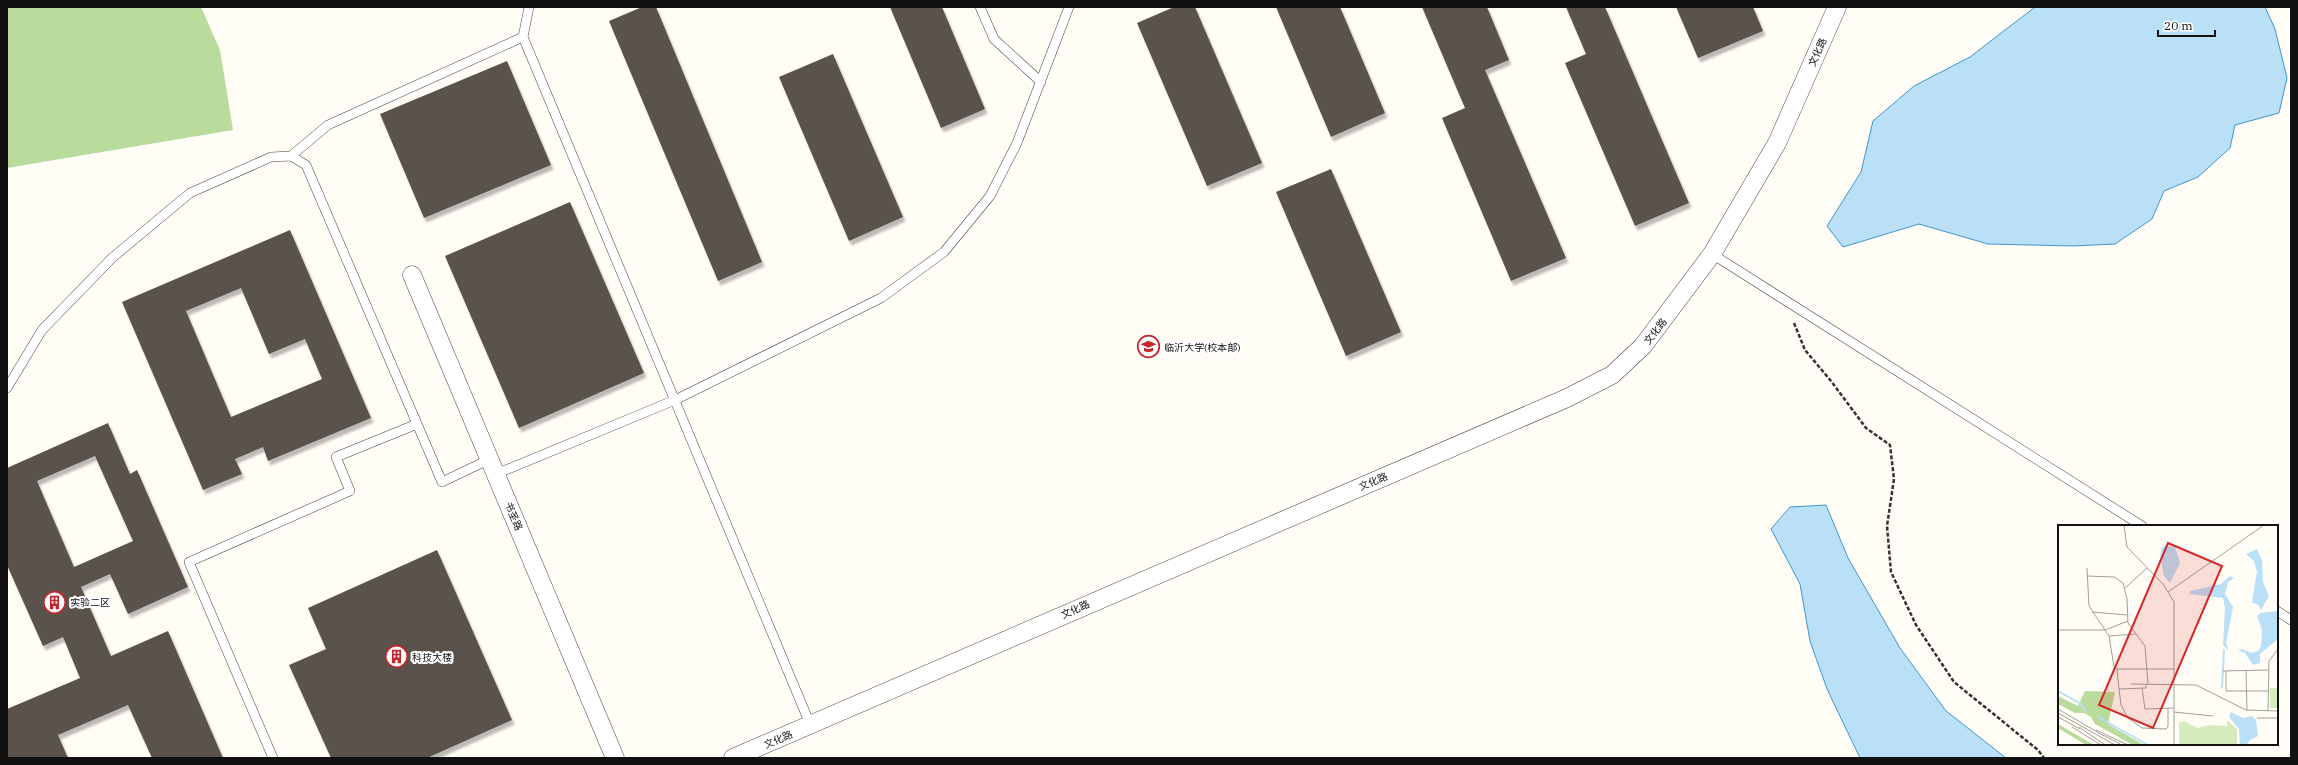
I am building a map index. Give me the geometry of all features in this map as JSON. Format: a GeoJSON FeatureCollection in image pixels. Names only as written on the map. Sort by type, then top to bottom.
{"type":"FeatureCollection","features":[{"type":"Feature","properties":{"kind":"street","name":"文化路"},"geometry":{"type":"LineString","coordinates":[[733,758],[1567,398],[1612,375],[1643,346],[1712,254],[1777,143],[1837,7]]}},
{"type":"Feature","properties":{"kind":"street","name":"书圣路"},"geometry":{"type":"LineString","coordinates":[[412,275],[615,758]]}},
{"type":"Feature","properties":{"kind":"lane"},"geometry":{"type":"LineString","coordinates":[[529,7],[523,37],[810,724]]}},
{"type":"Feature","properties":{"kind":"lane"},"geometry":{"type":"LineString","coordinates":[[980,7],[994,39],[1041,82]]}},
{"type":"Feature","properties":{"kind":"lane"},"geometry":{"type":"LineString","coordinates":[[7,388],[42,330],[112,258],[190,192],[271,157],[291,156],[306,165],[442,482],[493,467],[675,400],[880,298],[944,252],[990,196],[1017,143],[1069,7]]}},
{"type":"Feature","properties":{"kind":"lane"},"geometry":{"type":"LineString","coordinates":[[291,156],[328,125],[523,37]]}},
{"type":"Feature","properties":{"kind":"lane"},"geometry":{"type":"LineString","coordinates":[[1712,254],[2140,525]]}},
{"type":"Feature","properties":{"kind":"lane"},"geometry":{"type":"LineString","coordinates":[[273,758],[189,562],[350,491],[336,458],[417,424]]}},
{"type":"Feature","properties":{"kind":"lane"},"geometry":{"type":"LineString","coordinates":[[2278,612],[2291,620]]}},
{"type":"Feature","properties":{"kind":"path"},"geometry":{"type":"LineString","coordinates":[[1783,298],[1805,350],[1866,428],[1890,445],[1894,479],[1888,526],[1891,572],[1916,625],[1954,682],[2038,750],[2044,758]]}},
{"type":"Feature","properties":{"kind":"green space"},"geometry":{"type":"Polygon","coordinates":[[[7,7],[201,7],[220,50],[233,130],[7,168],[7,7]]]}},
{"type":"Feature","properties":{"kind":"water"},"geometry":{"type":"Polygon","coordinates":[[[2035,7],[2265,7],[2275,29],[2287,78],[2279,113],[2235,125],[2230,148],[2198,177],[2164,191],[2152,219],[2115,244],[2073,246],[1988,244],[1919,224],[1843,247],[1827,226],[1861,172],[1873,121],[1914,86],[1970,57],[2035,7]]]}},
{"type":"Feature","properties":{"kind":"water"},"geometry":{"type":"Polygon","coordinates":[[[1826,505],[1848,558],[1900,648],[1946,711],[2006,758],[1860,758],[1827,689],[1810,641],[1800,584],[1771,529],[1790,507],[1826,505]]]}},
{"type":"Feature","properties":{"kind":"building"},"geometry":{"type":"Polygon","coordinates":[[[642,7],[656,7],[762,262],[718,281],[609,21],[642,7]]]}},
{"type":"Feature","properties":{"kind":"building"},"geometry":{"type":"Polygon","coordinates":[[[890,7],[942,7],[985,109],[941,128],[890,7]]]}},
{"type":"Feature","properties":{"kind":"building"},"geometry":{"type":"Polygon","coordinates":[[[1174,7],[1195,7],[1262,163],[1207,186],[1137,23],[1174,7]]]}},
{"type":"Feature","properties":{"kind":"building"},"geometry":{"type":"Polygon","coordinates":[[[1276,7],[1340,7],[1385,113],[1331,137],[1276,7]]]}},
{"type":"Feature","properties":{"kind":"building"},"geometry":{"type":"Polygon","coordinates":[[[1422,7],[1487,7],[1509,60],[1485,70],[1566,258],[1511,281],[1442,118],[1465,108],[1422,7]]]}},
{"type":"Feature","properties":{"kind":"building"},"geometry":{"type":"Polygon","coordinates":[[[1566,7],[1605,7],[1689,203],[1635,226],[1565,63],[1586,54],[1566,7]]]}},
{"type":"Feature","properties":{"kind":"building"},"geometry":{"type":"Polygon","coordinates":[[[1676,7],[1753,7],[1763,31],[1698,58],[1676,7]]]}},
{"type":"Feature","properties":{"kind":"building"},"geometry":{"type":"Polygon","coordinates":[[[833,54],[903,217],[849,241],[779,77],[833,54]]]}},
{"type":"Feature","properties":{"kind":"building"},"geometry":{"type":"Polygon","coordinates":[[[507,61],[551,165],[424,218],[380,114],[507,61]]]}},
{"type":"Feature","properties":{"kind":"building"},"geometry":{"type":"Polygon","coordinates":[[[1331,169],[1401,332],[1346,356],[1276,192],[1331,169]]]}},
{"type":"Feature","properties":{"kind":"building"},"geometry":{"type":"Polygon","coordinates":[[[570,202],[644,373],[519,428],[445,256],[570,202]]]}},
{"type":"Feature","properties":{"kind":"building"},"geometry":{"type":"Polygon","coordinates":[[[290,230],[371,418],[268,461],[263,447],[235,459],[242,474],[203,490],[122,302],[290,230]],[[241,288],[186,311],[231,417],[322,379],[305,339],[269,354],[241,288]]]}},
{"type":"Feature","properties":{"kind":"building","name":"实验二区"},"geometry":{"type":"Polygon","coordinates":[[[108,423],[130,474],[137,470],[188,587],[128,614],[110,574],[81,587],[111,656],[168,631],[223,758],[152,758],[128,705],[58,735],[68,758],[7,758],[7,709],[80,678],[63,637],[43,646],[7,565],[7,468],[108,423]],[[95,456],[37,481],[74,567],[133,541],[95,456]]]}},
{"type":"Feature","properties":{"kind":"building","name":"科技大楼"},"geometry":{"type":"Polygon","coordinates":[[[437,550],[512,720],[427,758],[331,758],[289,665],[326,649],[308,608],[437,550]]]}},
{"type":"Feature","properties":{"kind":"place","name":"临沂大学(校本部)"},"geometry":{"type":"Point","coordinates":[1149,347]}},
{"type":"Feature","properties":{"kind":"place","name":"实验二区"},"geometry":{"type":"Point","coordinates":[55,602]}},
{"type":"Feature","properties":{"kind":"place","name":"科技大楼"},"geometry":{"type":"Point","coordinates":[396,657]}}]}
